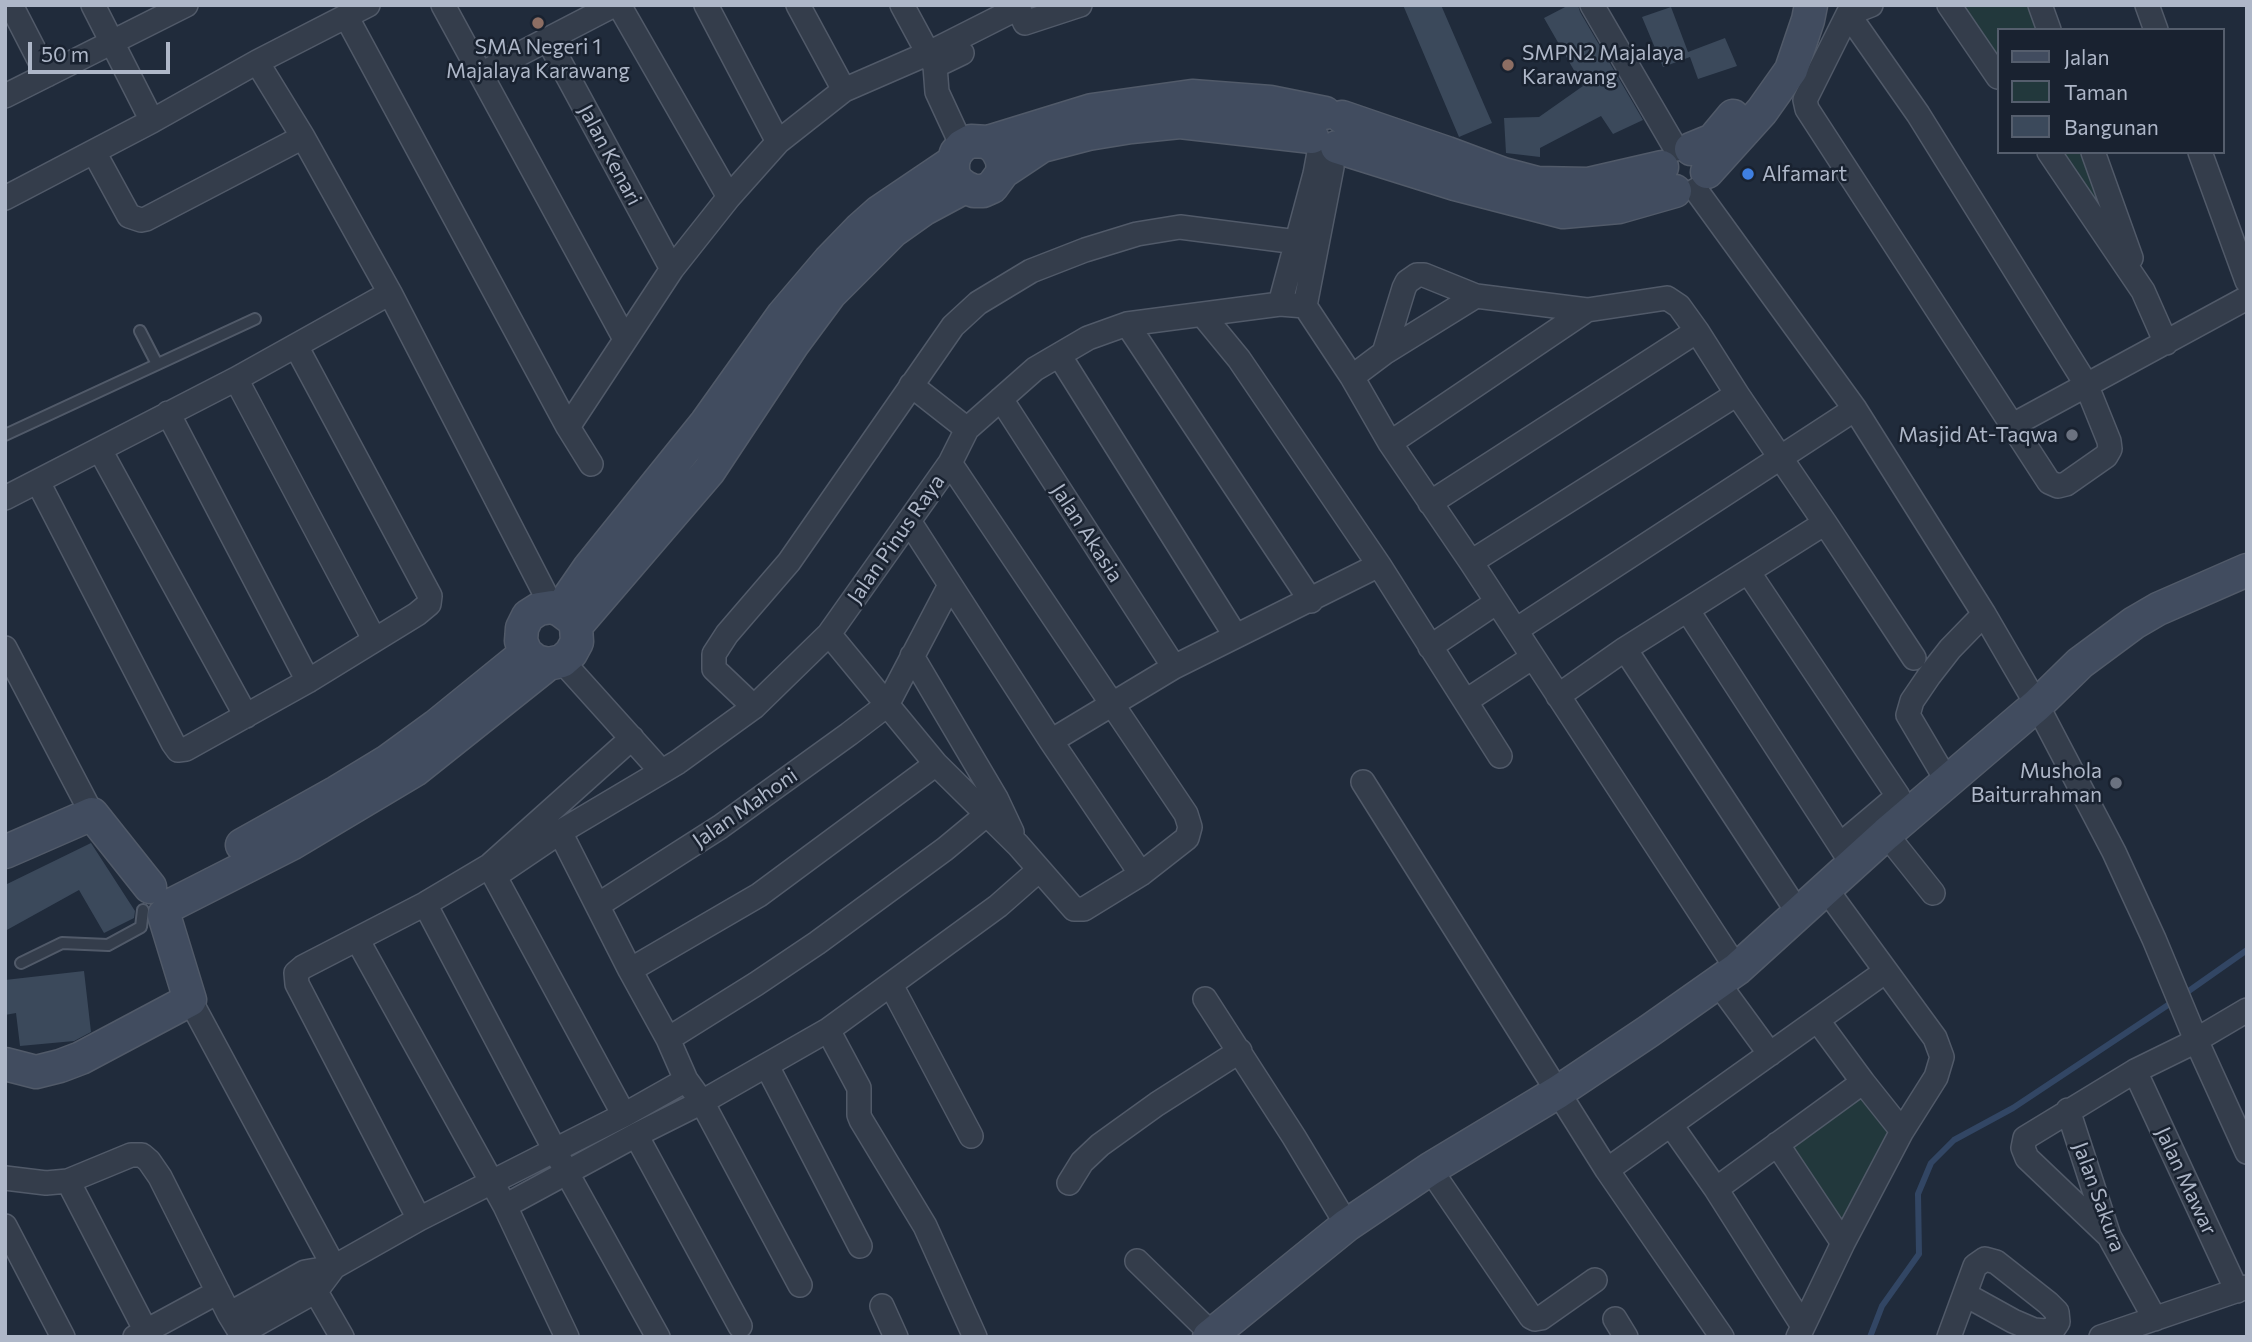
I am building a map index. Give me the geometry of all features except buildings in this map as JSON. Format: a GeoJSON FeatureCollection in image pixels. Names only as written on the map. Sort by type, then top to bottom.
{"type":"FeatureCollection","features":[{"type":"Feature","properties":{"kind":"street"},"geometry":{"type":"LineString","coordinates":[[11,5],[47,75]]}},
{"type":"Feature","properties":{"kind":"street"},"geometry":{"type":"LineString","coordinates":[[93,5],[152,121]]}},
{"type":"Feature","properties":{"kind":"street"},"geometry":{"type":"LineString","coordinates":[[5,96],[113,44],[185,5]]}},
{"type":"Feature","properties":{"kind":"street"},"geometry":{"type":"LineString","coordinates":[[5,198],[368,5]]}},
{"type":"Feature","properties":{"kind":"street"},"geometry":{"type":"LineString","coordinates":[[443,5],[625,339]]}},
{"type":"Feature","properties":{"kind":"street"},"geometry":{"type":"LineString","coordinates":[[481,74],[616,5],[729,197]]}},
{"type":"Feature","properties":{"kind":"street"},"geometry":{"type":"LineString","coordinates":[[706,5],[778,142]]}},
{"type":"Feature","properties":{"kind":"street"},"geometry":{"type":"LineString","coordinates":[[798,5],[844,90]]}},
{"type":"Feature","properties":{"kind":"street"},"geometry":{"type":"LineString","coordinates":[[902,5],[932,59],[937,92],[968,156],[974,191],[992,187],[1003,172],[1042,146],[1088,134],[1180,122],[1327,132],[1447,153],[1503,174],[1537,183],[1588,184],[1685,169],[1762,111],[1791,70],[1811,5]]}},
{"type":"Feature","properties":{"kind":"street"},"geometry":{"type":"LineString","coordinates":[[568,427],[672,269],[729,197],[778,142],[844,90],[932,59],[1020,12],[1080,5]]}},
{"type":"Feature","properties":{"kind":"street"},"geometry":{"type":"LineString","coordinates":[[1592,5],[1685,169],[1855,409],[1984,614],[2037,705],[2114,852],[2247,1152]]}},
{"type":"Feature","properties":{"kind":"street"},"geometry":{"type":"LineString","coordinates":[[1685,169],[1755,90],[1770,67],[1790,5]]}},
{"type":"Feature","properties":{"kind":"street"},"geometry":{"type":"LineString","coordinates":[[1848,14],[1918,114],[2086,384],[2110,449],[2106,457],[2066,484],[2058,486],[2049,482],[1807,109],[1805,100],[1848,14],[1871,5]]}},
{"type":"Feature","properties":{"kind":"street"},"geometry":{"type":"LineString","coordinates":[[1950,5],[1996,74]]}},
{"type":"Feature","properties":{"kind":"street"},"geometry":{"type":"LineString","coordinates":[[2040,5],[2048,28]]}},
{"type":"Feature","properties":{"kind":"street"},"geometry":{"type":"LineString","coordinates":[[2147,5],[2154,28]]}},
{"type":"Feature","properties":{"kind":"street"},"geometry":{"type":"LineString","coordinates":[[346,16],[568,427],[591,464]]}},
{"type":"Feature","properties":{"kind":"street","name":"Jalan Kenari"},"geometry":{"type":"LineString","coordinates":[[548,40],[672,269]]}},
{"type":"Feature","properties":{"kind":"street"},"geometry":{"type":"LineString","coordinates":[[157,901],[286,834],[393,770],[415,769],[473,711],[545,659],[571,653],[576,642],[390,293],[303,137],[257,62]]}},
{"type":"Feature","properties":{"kind":"street"},"geometry":{"type":"LineString","coordinates":[[563,614],[709,471],[793,344],[821,288],[924,209],[968,156],[1092,110],[1192,96],[1270,102],[1327,132]]}},
{"type":"Feature","properties":{"kind":"street"},"geometry":{"type":"LineString","coordinates":[[1280,304],[1327,132]]}},
{"type":"Feature","properties":{"kind":"street"},"geometry":{"type":"LineString","coordinates":[[1327,132],[1329,180],[1306,306],[1352,377],[1390,443],[1558,696],[1727,976],[1770,1054]]}},
{"type":"Feature","properties":{"kind":"street"},"geometry":{"type":"LineString","coordinates":[[94,152],[129,216],[141,220],[303,137]]}},
{"type":"Feature","properties":{"kind":"street"},"geometry":{"type":"LineString","coordinates":[[968,156],[997,150],[1002,160],[1003,172]]}},
{"type":"Feature","properties":{"kind":"street"},"geometry":{"type":"LineString","coordinates":[[2050,154],[2143,291]]}},
{"type":"Feature","properties":{"kind":"street"},"geometry":{"type":"LineString","coordinates":[[2094,154],[2143,291],[2166,343]]}},
{"type":"Feature","properties":{"kind":"street"},"geometry":{"type":"LineString","coordinates":[[2013,425],[2166,343],[2246,282],[2201,154]]}},
{"type":"Feature","properties":{"kind":"street"},"geometry":{"type":"LineString","coordinates":[[754,707],[714,669],[714,654],[747,610],[789,562],[953,326],[978,303],[1031,271],[1137,234],[1180,227],[1297,242]]}},
{"type":"Feature","properties":{"kind":"street"},"geometry":{"type":"LineString","coordinates":[[1384,353],[1404,288],[1413,277],[1424,275],[1476,296],[1587,310],[1667,298],[1679,306],[1697,331],[1914,657]]}},
{"type":"Feature","properties":{"kind":"street"},"geometry":{"type":"LineString","coordinates":[[5,498],[236,379],[390,293]]}},
{"type":"Feature","properties":{"kind":"street"},"geometry":{"type":"LineString","coordinates":[[1352,377],[1384,353],[1476,296]]}},
{"type":"Feature","properties":{"kind":"street","name":"Jalan Pinus Raya"},"geometry":{"type":"LineString","coordinates":[[492,871],[661,771],[754,707],[829,634],[950,463],[967,429],[1035,369],[1088,338],[1127,324],[1280,304],[1306,306]]}},
{"type":"Feature","properties":{"kind":"street"},"geometry":{"type":"LineString","coordinates":[[1390,443],[1587,310]]}},
{"type":"Feature","properties":{"kind":"street"},"geometry":{"type":"LineString","coordinates":[[1202,314],[1239,359],[1380,565],[1500,756]]}},
{"type":"Feature","properties":{"kind":"street"},"geometry":{"type":"LineString","coordinates":[[1127,324],[1311,601]]}},
{"type":"Feature","properties":{"kind":"street"},"geometry":{"type":"LineString","coordinates":[[1430,503],[1697,331]]}},
{"type":"Feature","properties":{"kind":"street"},"geometry":{"type":"LineString","coordinates":[[38,482],[176,748],[182,751],[186,749],[308,681],[424,610],[429,604],[430,596],[296,346]]}},
{"type":"Feature","properties":{"kind":"street"},"geometry":{"type":"LineString","coordinates":[[1059,355],[1235,635]]}},
{"type":"Feature","properties":{"kind":"street"},"geometry":{"type":"LineString","coordinates":[[236,379],[374,639]]}},
{"type":"Feature","properties":{"kind":"street"},"geometry":{"type":"LineString","coordinates":[[911,385],[967,429]]}},
{"type":"Feature","properties":{"kind":"street"},"geometry":{"type":"LineString","coordinates":[[1471,562],[1737,394]]}},
{"type":"Feature","properties":{"kind":"street","name":"Jalan Akasia"},"geometry":{"type":"LineString","coordinates":[[1001,399],[1174,667]]}},
{"type":"Feature","properties":{"kind":"street"},"geometry":{"type":"LineString","coordinates":[[1516,630],[1855,409]]}},
{"type":"Feature","properties":{"kind":"street"},"geometry":{"type":"LineString","coordinates":[[168,413],[308,681]]}},
{"type":"Feature","properties":{"kind":"street"},"geometry":{"type":"LineString","coordinates":[[100,450],[246,716]]}},
{"type":"Feature","properties":{"kind":"street"},"geometry":{"type":"LineString","coordinates":[[829,634],[936,764],[1018,845],[1074,909],[1084,909],[1141,874],[1187,838],[1190,827],[1186,814],[950,463]]}},
{"type":"Feature","properties":{"kind":"street"},"geometry":{"type":"LineString","coordinates":[[909,521],[1051,741],[1141,874]]}},
{"type":"Feature","properties":{"kind":"street"},"geometry":{"type":"LineString","coordinates":[[1558,696],[1625,649],[1825,523]]}},
{"type":"Feature","properties":{"kind":"street"},"geometry":{"type":"LineString","coordinates":[[1051,741],[1174,667],[1380,565]]}},
{"type":"Feature","properties":{"kind":"street"},"geometry":{"type":"LineString","coordinates":[[1846,855],[1886,834],[2037,705],[2080,663],[2134,623],[2158,609],[2247,570]]}},
{"type":"Feature","properties":{"kind":"street"},"geometry":{"type":"LineString","coordinates":[[1136,1261],[1210,1336],[1347,1225],[1430,1169],[1558,1092],[1727,976],[1826,888],[1846,855],[1898,796],[1749,573]]}},
{"type":"Feature","properties":{"kind":"street"},"geometry":{"type":"LineString","coordinates":[[887,705],[950,585]]}},
{"type":"Feature","properties":{"kind":"street"},"geometry":{"type":"LineString","coordinates":[[1430,647],[1497,602]]}},
{"type":"Feature","properties":{"kind":"street"},"geometry":{"type":"LineString","coordinates":[[563,614],[539,609],[528,616],[522,628],[521,640],[632,737],[661,771]]}},
{"type":"Feature","properties":{"kind":"street"},"geometry":{"type":"LineString","coordinates":[[1688,611],[1846,855]]}},
{"type":"Feature","properties":{"kind":"street"},"geometry":{"type":"LineString","coordinates":[[1947,781],[1908,715],[1917,692],[1950,649],[1984,614]]}},
{"type":"Feature","properties":{"kind":"street"},"geometry":{"type":"LineString","coordinates":[[5,648],[92,814],[157,901],[190,1000],[334,1267]]}},
{"type":"Feature","properties":{"kind":"street"},"geometry":{"type":"LineString","coordinates":[[1625,649],[1798,914]]}},
{"type":"Feature","properties":{"kind":"street"},"geometry":{"type":"LineString","coordinates":[[912,656],[996,798],[1018,845]]}},
{"type":"Feature","properties":{"kind":"street"},"geometry":{"type":"LineString","coordinates":[[1466,701],[1533,657]]}},
{"type":"Feature","properties":{"kind":"street","name":"Jalan Mahoni"},"geometry":{"type":"LineString","coordinates":[[598,905],[720,827],[887,705]]}},
{"type":"Feature","properties":{"kind":"street"},"geometry":{"type":"LineString","coordinates":[[419,1219],[295,978],[299,969],[492,871],[632,737]]}},
{"type":"Feature","properties":{"kind":"street"},"geometry":{"type":"LineString","coordinates":[[630,971],[759,895],[936,764]]}},
{"type":"Feature","properties":{"kind":"street"},"geometry":{"type":"LineString","coordinates":[[1363,782],[1607,1170],[1722,1337]]}},
{"type":"Feature","properties":{"kind":"street"},"geometry":{"type":"LineString","coordinates":[[5,852],[92,814]]}},
{"type":"Feature","properties":{"kind":"street"},"geometry":{"type":"LineString","coordinates":[[668,1039],[817,943],[946,849],[986,815]]}},
{"type":"Feature","properties":{"kind":"street"},"geometry":{"type":"LineString","coordinates":[[560,832],[630,971],[668,1039],[686,1080],[702,1102],[800,1285]]}},
{"type":"Feature","properties":{"kind":"street"},"geometry":{"type":"LineString","coordinates":[[1886,834],[1933,893]]}},
{"type":"Feature","properties":{"kind":"street"},"geometry":{"type":"LineString","coordinates":[[505,1206],[702,1102],[828,1030],[998,906],[1039,870]]}},
{"type":"Feature","properties":{"kind":"street"},"geometry":{"type":"LineString","coordinates":[[492,871],[624,1115]]}},
{"type":"Feature","properties":{"kind":"street"},"geometry":{"type":"LineString","coordinates":[[1801,1332],[1843,1243],[1902,1131],[1936,1077],[1942,1056],[1939,1044],[1826,888]]}},
{"type":"Feature","properties":{"kind":"street"},"geometry":{"type":"LineString","coordinates":[[425,904],[567,1173],[658,1337]]}},
{"type":"Feature","properties":{"kind":"street"},"geometry":{"type":"LineString","coordinates":[[357,939],[505,1206],[567,1337]]}},
{"type":"Feature","properties":{"kind":"street"},"geometry":{"type":"LineString","coordinates":[[1607,1170],[1886,971]]}},
{"type":"Feature","properties":{"kind":"street"},"geometry":{"type":"LineString","coordinates":[[891,985],[971,1136]]}},
{"type":"Feature","properties":{"kind":"street"},"geometry":{"type":"LineString","coordinates":[[1205,999],[1347,1225]]}},
{"type":"Feature","properties":{"kind":"street"},"geometry":{"type":"LineString","coordinates":[[5,1064],[36,1072],[60,1066],[81,1058],[190,1000]]}},
{"type":"Feature","properties":{"kind":"street"},"geometry":{"type":"LineString","coordinates":[[2109,1236],[2024,1153],[2022,1143],[2025,1138],[2135,1071],[2247,1010]]}},
{"type":"Feature","properties":{"kind":"street"},"geometry":{"type":"LineString","coordinates":[[1818,1021],[1902,1131]]}},
{"type":"Feature","properties":{"kind":"street"},"geometry":{"type":"LineString","coordinates":[[828,1030],[859,1088],[859,1115],[925,1226],[975,1337]]}},
{"type":"Feature","properties":{"kind":"street"},"geometry":{"type":"LineString","coordinates":[[1069,1183],[1082,1162],[1100,1145],[1157,1104],[1240,1051]]}},
{"type":"Feature","properties":{"kind":"street"},"geometry":{"type":"LineString","coordinates":[[767,1066],[860,1247]]}},
{"type":"Feature","properties":{"kind":"street","name":"Jalan Mawar"},"geometry":{"type":"LineString","coordinates":[[2135,1071],[2242,1289]]}},
{"type":"Feature","properties":{"kind":"street"},"geometry":{"type":"LineString","coordinates":[[5,1178],[46,1183],[68,1181],[131,1155],[142,1156],[160,1177],[238,1328],[334,1267],[419,1219],[624,1115],[686,1080]]}},
{"type":"Feature","properties":{"kind":"street"},"geometry":{"type":"LineString","coordinates":[[1716,1189],[1863,1082]]}},
{"type":"Feature","properties":{"kind":"street","name":"Jalan Sakura"},"geometry":{"type":"LineString","coordinates":[[2068,1111],[2109,1236],[2155,1319]]}},
{"type":"Feature","properties":{"kind":"street"},"geometry":{"type":"LineString","coordinates":[[1671,1125],[1716,1189],[1801,1332]]}},
{"type":"Feature","properties":{"kind":"street"},"geometry":{"type":"LineString","coordinates":[[636,1135],[740,1325]]}},
{"type":"Feature","properties":{"kind":"street"},"geometry":{"type":"LineString","coordinates":[[1777,1144],[1843,1243]]}},
{"type":"Feature","properties":{"kind":"street"},"geometry":{"type":"LineString","coordinates":[[1430,1169],[1531,1317],[1541,1318],[1594,1280]]}},
{"type":"Feature","properties":{"kind":"street"},"geometry":{"type":"LineString","coordinates":[[68,1181],[143,1335],[218,1292]]}},
{"type":"Feature","properties":{"kind":"street"},"geometry":{"type":"LineString","coordinates":[[5,1226],[63,1337]]}},
{"type":"Feature","properties":{"kind":"street"},"geometry":{"type":"LineString","coordinates":[[1948,1337],[1975,1266],[1985,1259],[1992,1260],[2057,1312],[2058,1322],[2054,1328],[2046,1331],[2034,1330],[1966,1295]]}},
{"type":"Feature","properties":{"kind":"street"},"geometry":{"type":"LineString","coordinates":[[310,1282],[342,1337]]}},
{"type":"Feature","properties":{"kind":"street"},"geometry":{"type":"LineString","coordinates":[[2101,1337],[2242,1289]]}},
{"type":"Feature","properties":{"kind":"street"},"geometry":{"type":"LineString","coordinates":[[882,1306],[897,1337]]}},
{"type":"Feature","properties":{"kind":"lane"},"geometry":{"type":"LineString","coordinates":[[5,435],[255,319]]}},
{"type":"Feature","properties":{"kind":"lane"},"geometry":{"type":"LineString","coordinates":[[140,331],[157,365]]}},
{"type":"Feature","properties":{"kind":"lane"},"geometry":{"type":"LineString","coordinates":[[21,963],[62,943],[108,945],[141,927],[157,901]]}},
{"type":"Feature","properties":{"kind":"green space"},"geometry":{"type":"Polygon","coordinates":[[[1957,5],[2033,5],[2041,28],[1996,28],[1996,64],[1957,5]]]}},
{"type":"Feature","properties":{"kind":"green space"},"geometry":{"type":"Polygon","coordinates":[[[2056,154],[2088,154],[2127,259],[2056,154]]]}},
{"type":"Feature","properties":{"kind":"green space"},"geometry":{"type":"Polygon","coordinates":[[[1860,1094],[1893,1140],[1844,1232],[1787,1150],[1860,1094]]]}},
{"type":"Feature","properties":{"kind":"waterway"},"geometry":{"type":"LineString","coordinates":[[2183,995],[2247,950]]}},
{"type":"Feature","properties":{"kind":"waterway"},"geometry":{"type":"LineString","coordinates":[[1870,1337],[1882,1306],[1919,1254],[1918,1194],[1931,1163],[1954,1140],[2013,1108],[2174,1001]]}},
{"type":"Feature","properties":{"kind":"place","name":"SMA Negeri 1 Majalaya Karawang"},"geometry":{"type":"Point","coordinates":[538,23]}},
{"type":"Feature","properties":{"kind":"place","name":"SMPN2 Majalaya Karawang"},"geometry":{"type":"Point","coordinates":[1508,65]}},
{"type":"Feature","properties":{"kind":"place","name":"Alfamart"},"geometry":{"type":"Point","coordinates":[1748,174]}},
{"type":"Feature","properties":{"kind":"place","name":"Masjid At-Taqwa"},"geometry":{"type":"Point","coordinates":[2072,435]}},
{"type":"Feature","properties":{"kind":"place","name":"Mushola Baiturrahman"},"geometry":{"type":"Point","coordinates":[2116,783]}}]}
